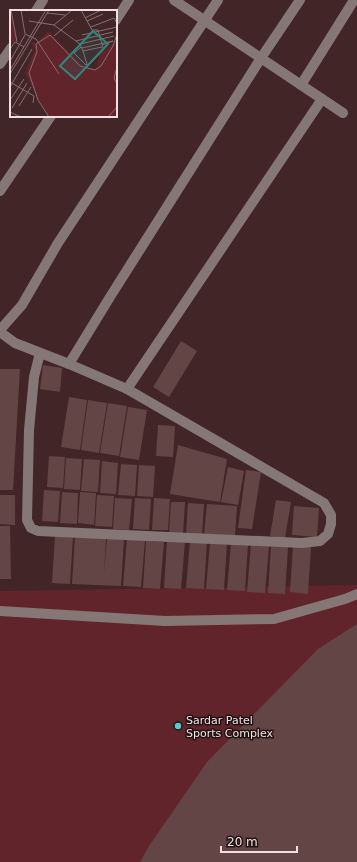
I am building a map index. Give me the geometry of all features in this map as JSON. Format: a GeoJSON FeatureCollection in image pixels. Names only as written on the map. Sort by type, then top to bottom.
{"type":"FeatureCollection","features":[{"type":"Feature","properties":{"kind":"street"},"geometry":{"type":"LineString","coordinates":[[37,10],[43,0]]}},
{"type":"Feature","properties":{"kind":"street"},"geometry":{"type":"LineString","coordinates":[[117,18],[129,0]]}},
{"type":"Feature","properties":{"kind":"street"},"geometry":{"type":"LineString","coordinates":[[174,0],[343,113]]}},
{"type":"Feature","properties":{"kind":"street"},"geometry":{"type":"LineString","coordinates":[[40,353],[34,377],[29,430],[27,520],[31,528],[38,532],[302,543],[320,541],[328,534],[331,515],[324,503],[127,389],[69,364],[15,343],[0,331],[22,304],[58,243],[218,0]]}},
{"type":"Feature","properties":{"kind":"street"},"geometry":{"type":"LineString","coordinates":[[69,364],[261,58],[300,0]]}},
{"type":"Feature","properties":{"kind":"street"},"geometry":{"type":"LineString","coordinates":[[301,85],[354,0]]}},
{"type":"Feature","properties":{"kind":"street"},"geometry":{"type":"LineString","coordinates":[[0,64],[10,49]]}},
{"type":"Feature","properties":{"kind":"street"},"geometry":{"type":"LineString","coordinates":[[127,389],[322,99]]}},
{"type":"Feature","properties":{"kind":"street"},"geometry":{"type":"LineString","coordinates":[[0,191],[50,117]]}},
{"type":"Feature","properties":{"kind":"street"},"geometry":{"type":"LineString","coordinates":[[0,611],[165,621],[274,619],[345,599],[357,594]]}},
{"type":"Feature","properties":{"kind":"shaded area","name":"Sardar Patel Sports Complex"},"geometry":{"type":"Polygon","coordinates":[[[357,585],[357,862],[0,862],[0,591],[357,585]]]}},
{"type":"Feature","properties":{"kind":"building"},"geometry":{"type":"Polygon","coordinates":[[[181,341],[197,351],[169,397],[153,387],[181,341]]]}},
{"type":"Feature","properties":{"kind":"building"},"geometry":{"type":"Polygon","coordinates":[[[43,365],[62,368],[60,392],[40,389],[43,365]]]}},
{"type":"Feature","properties":{"kind":"building"},"geometry":{"type":"Polygon","coordinates":[[[0,369],[20,369],[13,490],[0,490],[0,369]]]}},
{"type":"Feature","properties":{"kind":"building"},"geometry":{"type":"Polygon","coordinates":[[[69,397],[87,400],[80,450],[61,447],[69,397]]]}},
{"type":"Feature","properties":{"kind":"building"},"geometry":{"type":"Polygon","coordinates":[[[88,400],[107,403],[99,453],[81,450],[88,400]]]}},
{"type":"Feature","properties":{"kind":"building"},"geometry":{"type":"Polygon","coordinates":[[[108,403],[127,406],[119,456],[100,453],[108,403]]]}},
{"type":"Feature","properties":{"kind":"building"},"geometry":{"type":"Polygon","coordinates":[[[128,407],[147,410],[139,460],[120,457],[128,407]]]}},
{"type":"Feature","properties":{"kind":"building"},"geometry":{"type":"Polygon","coordinates":[[[158,425],[175,426],[173,457],[156,456],[158,425]]]}},
{"type":"Feature","properties":{"kind":"building"},"geometry":{"type":"Polygon","coordinates":[[[178,445],[227,459],[220,502],[170,494],[178,445]]]}},
{"type":"Feature","properties":{"kind":"building"},"geometry":{"type":"Polygon","coordinates":[[[49,456],[65,457],[63,488],[47,487],[49,456]]]}},
{"type":"Feature","properties":{"kind":"building"},"geometry":{"type":"Polygon","coordinates":[[[66,458],[82,459],[80,490],[64,489],[66,458]]]}},
{"type":"Feature","properties":{"kind":"building"},"geometry":{"type":"Polygon","coordinates":[[[84,459],[100,460],[98,492],[81,491],[84,459]]]}},
{"type":"Feature","properties":{"kind":"building"},"geometry":{"type":"Polygon","coordinates":[[[102,461],[118,463],[116,494],[100,493],[102,461]]]}},
{"type":"Feature","properties":{"kind":"building"},"geometry":{"type":"Polygon","coordinates":[[[121,464],[137,465],[135,496],[118,495],[121,464]]]}},
{"type":"Feature","properties":{"kind":"building"},"geometry":{"type":"Polygon","coordinates":[[[139,465],[155,466],[153,497],[137,496],[139,465]]]}},
{"type":"Feature","properties":{"kind":"building"},"geometry":{"type":"Polygon","coordinates":[[[228,467],[244,471],[238,505],[221,502],[228,467]]]}},
{"type":"Feature","properties":{"kind":"building"},"geometry":{"type":"Polygon","coordinates":[[[246,470],[261,472],[252,529],[238,528],[246,470]]]}},
{"type":"Feature","properties":{"kind":"building"},"geometry":{"type":"Polygon","coordinates":[[[44,490],[60,491],[58,522],[42,521],[44,490]]]}},
{"type":"Feature","properties":{"kind":"building"},"geometry":{"type":"Polygon","coordinates":[[[62,492],[78,493],[77,524],[60,523],[62,492]]]}},
{"type":"Feature","properties":{"kind":"building"},"geometry":{"type":"Polygon","coordinates":[[[80,492],[96,493],[94,525],[78,523],[80,492]]]}},
{"type":"Feature","properties":{"kind":"building"},"geometry":{"type":"Polygon","coordinates":[[[0,495],[15,495],[15,525],[0,524],[0,495]]]}},
{"type":"Feature","properties":{"kind":"building"},"geometry":{"type":"Polygon","coordinates":[[[97,495],[114,496],[112,527],[95,526],[97,495]]]}},
{"type":"Feature","properties":{"kind":"building"},"geometry":{"type":"Polygon","coordinates":[[[115,498],[132,499],[129,530],[113,529],[115,498]]]}},
{"type":"Feature","properties":{"kind":"building"},"geometry":{"type":"Polygon","coordinates":[[[135,498],[151,499],[149,530],[133,529],[135,498]]]}},
{"type":"Feature","properties":{"kind":"building"},"geometry":{"type":"Polygon","coordinates":[[[154,498],[170,499],[168,530],[152,530],[154,498]]]}},
{"type":"Feature","properties":{"kind":"building"},"geometry":{"type":"Polygon","coordinates":[[[276,500],[291,502],[285,538],[270,536],[276,500]]]}},
{"type":"Feature","properties":{"kind":"building"},"geometry":{"type":"Polygon","coordinates":[[[171,502],[185,502],[183,534],[169,533],[171,502]]]}},
{"type":"Feature","properties":{"kind":"building"},"geometry":{"type":"Polygon","coordinates":[[[188,503],[204,504],[202,536],[186,535],[188,503]]]}},
{"type":"Feature","properties":{"kind":"building"},"geometry":{"type":"Polygon","coordinates":[[[207,504],[237,506],[235,536],[204,534],[207,504]]]}},
{"type":"Feature","properties":{"kind":"building"},"geometry":{"type":"Polygon","coordinates":[[[294,506],[319,508],[317,537],[292,535],[294,506]]]}},
{"type":"Feature","properties":{"kind":"building"},"geometry":{"type":"Polygon","coordinates":[[[0,526],[10,526],[11,579],[0,579],[0,526]]]}},
{"type":"Feature","properties":{"kind":"building"},"geometry":{"type":"Polygon","coordinates":[[[75,535],[106,539],[104,573],[107,538],[124,539],[121,586],[72,584],[75,535]]]}},
{"type":"Feature","properties":{"kind":"building"},"geometry":{"type":"Polygon","coordinates":[[[55,536],[73,537],[70,584],[52,583],[55,536]]]}},
{"type":"Feature","properties":{"kind":"building"},"geometry":{"type":"Polygon","coordinates":[[[127,538],[145,540],[141,587],[123,586],[127,538]]]}},
{"type":"Feature","properties":{"kind":"building"},"geometry":{"type":"Polygon","coordinates":[[[146,541],[164,542],[160,589],[143,588],[146,541]]]}},
{"type":"Feature","properties":{"kind":"building"},"geometry":{"type":"Polygon","coordinates":[[[167,541],[185,542],[181,589],[164,588],[167,541]]]}},
{"type":"Feature","properties":{"kind":"building"},"geometry":{"type":"Polygon","coordinates":[[[190,541],[207,542],[204,589],[186,588],[190,541]]]}},
{"type":"Feature","properties":{"kind":"building"},"geometry":{"type":"Polygon","coordinates":[[[210,542],[227,543],[224,590],[206,589],[210,542]]]}},
{"type":"Feature","properties":{"kind":"building"},"geometry":{"type":"Polygon","coordinates":[[[231,543],[248,544],[245,591],[227,590],[231,543]]]}},
{"type":"Feature","properties":{"kind":"building"},"geometry":{"type":"Polygon","coordinates":[[[251,544],[269,546],[265,593],[247,592],[251,544]]]}},
{"type":"Feature","properties":{"kind":"building"},"geometry":{"type":"Polygon","coordinates":[[[293,545],[311,547],[308,594],[290,592],[293,545]]]}},
{"type":"Feature","properties":{"kind":"building"},"geometry":{"type":"Polygon","coordinates":[[[271,546],[288,547],[285,594],[268,593],[271,546]]]}},
{"type":"Feature","properties":{"kind":"building"},"geometry":{"type":"Polygon","coordinates":[[[357,624],[357,862],[140,862],[149,846],[207,762],[318,649],[357,624]]]}},
{"type":"Feature","properties":{"kind":"place","name":"Sardar Patel Sports Complex"},"geometry":{"type":"Point","coordinates":[178,726]}}]}
